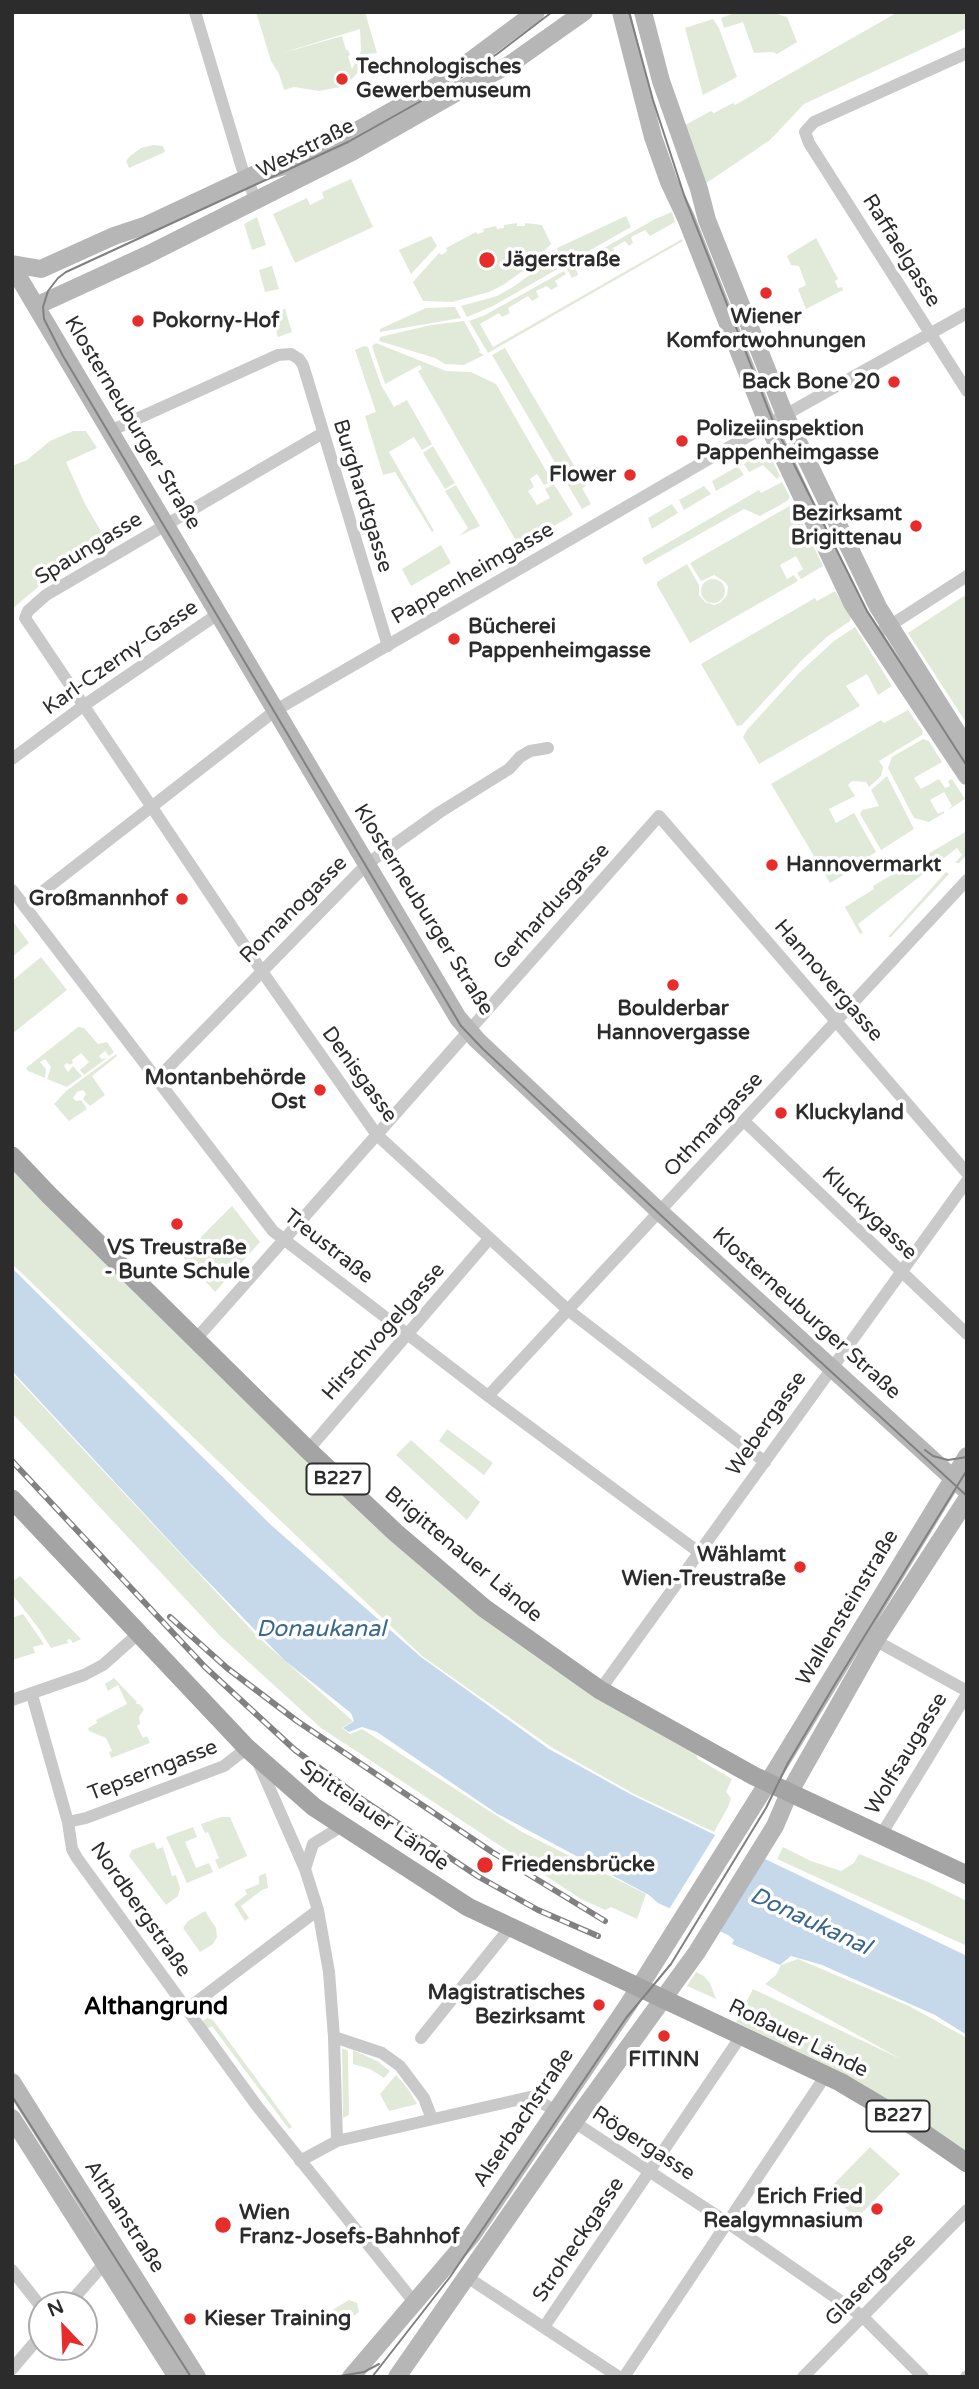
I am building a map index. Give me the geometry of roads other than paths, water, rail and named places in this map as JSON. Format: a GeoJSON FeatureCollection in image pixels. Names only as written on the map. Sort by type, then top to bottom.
{"type":"FeatureCollection","features":[{"type":"Feature","properties":{"kind":"main road","name":"Wexstraße"},"geometry":{"type":"LineString","coordinates":[[51,265],[114,236],[144,227],[248,178],[317,153],[413,101],[475,59],[536,12]]}},
{"type":"Feature","properties":{"kind":"main road","name":"Wexstraße"},"geometry":{"type":"LineString","coordinates":[[34,302],[256,200],[352,152],[509,65],[584,12]]}},
{"type":"Feature","properties":{"kind":"main road"},"geometry":{"type":"LineString","coordinates":[[621,12],[653,137],[669,182],[687,218],[768,425],[849,598],[967,776]]}},
{"type":"Feature","properties":{"kind":"main road"},"geometry":{"type":"LineString","coordinates":[[643,12],[662,81],[707,220],[785,415],[878,607],[967,748]]}},
{"type":"Feature","properties":{"kind":"main road"},"geometry":{"type":"LineString","coordinates":[[12,265],[35,269],[51,265]]}},
{"type":"Feature","properties":{"kind":"main road","name":"Klosterneuburger Straße"},"geometry":{"type":"LineString","coordinates":[[12,265],[366,864],[468,1030],[660,1212],[967,1491]]}},
{"type":"Feature","properties":{"kind":"main road"},"geometry":{"type":"LineString","coordinates":[[34,302],[51,265]]}},
{"type":"Feature","properties":{"kind":"main road","name":"Brigittenauer Lände"},"geometry":{"type":"LineString","coordinates":[[12,1156],[308,1450],[396,1533],[484,1608],[600,1690],[768,1783],[967,1875]]}},
{"type":"Feature","properties":{"kind":"main road","name":"Wallensteinstraße"},"geometry":{"type":"LineString","coordinates":[[789,1793],[867,1637],[967,1456]]}},
{"type":"Feature","properties":{"kind":"main road","name":"Spittelauer Lände"},"geometry":{"type":"LineString","coordinates":[[12,1499],[252,1753],[300,1796],[455,1899],[640,1987]]}},
{"type":"Feature","properties":{"kind":"main road","name":"Wallensteinstraße"},"geometry":{"type":"LineString","coordinates":[[768,1783],[867,1637],[967,1499]]}},
{"type":"Feature","properties":{"kind":"main road"},"geometry":{"type":"LineString","coordinates":[[640,1987],[746,1814],[768,1783]]}},
{"type":"Feature","properties":{"kind":"main road"},"geometry":{"type":"LineString","coordinates":[[662,1999],[697,1952],[775,1826],[789,1793]]}},
{"type":"Feature","properties":{"kind":"main road","name":"Roßauer Lände"},"geometry":{"type":"LineString","coordinates":[[640,1987],[825,2075],[887,2110],[967,2163]]}},
{"type":"Feature","properties":{"kind":"main road","name":"Alserbachstraße"},"geometry":{"type":"LineString","coordinates":[[358,2374],[414,2302],[472,2235],[640,1987]]}},
{"type":"Feature","properties":{"kind":"main road","name":"Alserbachstraße"},"geometry":{"type":"LineString","coordinates":[[397,2377],[662,1999]]}},
{"type":"Feature","properties":{"kind":"main road","name":"Althanstraße"},"geometry":{"type":"LineString","coordinates":[[12,2082],[177,2377]]}},
{"type":"Feature","properties":{"kind":"main road","name":"Althanstraße"},"geometry":{"type":"LineString","coordinates":[[12,2118],[197,2377]]}},
{"type":"Feature","properties":{"kind":"main road"},"geometry":{"type":"LineString","coordinates":[[414,2302],[422,2328],[415,2351]]}},
{"type":"Feature","properties":{"kind":"street"},"geometry":{"type":"LineString","coordinates":[[195,12],[242,168],[256,200]]}},
{"type":"Feature","properties":{"kind":"street","name":"Raffaelgasse"},"geometry":{"type":"LineString","coordinates":[[967,52],[814,122],[805,132],[809,143],[967,391]]}},
{"type":"Feature","properties":{"kind":"street","name":"Pappenheimgasse"},"geometry":{"type":"LineString","coordinates":[[24,906],[276,710],[785,415],[967,313]]}},
{"type":"Feature","properties":{"kind":"street","name":"Burghardtgasse"},"geometry":{"type":"LineString","coordinates":[[110,431],[278,355],[291,354],[299,359],[388,646]]}},
{"type":"Feature","properties":{"kind":"street","name":"Spaungasse"},"geometry":{"type":"LineString","coordinates":[[25,618],[28,611],[47,595],[323,433]]}},
{"type":"Feature","properties":{"kind":"street"},"geometry":{"type":"LineString","coordinates":[[873,635],[967,576]]}},
{"type":"Feature","properties":{"kind":"street","name":"Karl-Czerny-Gasse"},"geometry":{"type":"LineString","coordinates":[[12,758],[218,614]]}},
{"type":"Feature","properties":{"kind":"street","name":"Denisgasse"},"geometry":{"type":"LineString","coordinates":[[25,618],[261,970],[377,1135],[568,1310],[765,1462]]}},
{"type":"Feature","properties":{"kind":"street","name":"Romanogasse"},"geometry":{"type":"LineString","coordinates":[[156,1080],[366,864],[440,811],[509,769],[520,757],[530,751],[548,748]]}},
{"type":"Feature","properties":{"kind":"street","name":"Hannovergasse"},"geometry":{"type":"LineString","coordinates":[[659,816],[967,1173]]}},
{"type":"Feature","properties":{"kind":"street","name":"Gerhardusgasse"},"geometry":{"type":"LineString","coordinates":[[196,1339],[659,816]]}},
{"type":"Feature","properties":{"kind":"street","name":"Othmargasse"},"geometry":{"type":"LineString","coordinates":[[488,1396],[967,880]]}},
{"type":"Feature","properties":{"kind":"street","name":"Treustraße"},"geometry":{"type":"LineString","coordinates":[[12,890],[274,1231],[488,1396],[700,1553]]}},
{"type":"Feature","properties":{"kind":"street","name":"Kluckygasse"},"geometry":{"type":"LineString","coordinates":[[744,1121],[967,1334]]}},
{"type":"Feature","properties":{"kind":"street","name":"Webergasse"},"geometry":{"type":"LineString","coordinates":[[600,1690],[967,1181]]}},
{"type":"Feature","properties":{"kind":"street","name":"Hirschvogelgasse"},"geometry":{"type":"LineString","coordinates":[[308,1450],[489,1239]]}},
{"type":"Feature","properties":{"kind":"street"},"geometry":{"type":"LineString","coordinates":[[12,1700],[75,1680],[96,1669],[139,1633]]}},
{"type":"Feature","properties":{"kind":"street"},"geometry":{"type":"LineString","coordinates":[[867,1637],[967,1692]]}},
{"type":"Feature","properties":{"kind":"street","name":"Wolfsaugasse"},"geometry":{"type":"LineString","coordinates":[[881,1835],[967,1692]]}},
{"type":"Feature","properties":{"kind":"street","name":"Nordbergstraße"},"geometry":{"type":"LineString","coordinates":[[32,1695],[77,1858],[300,2161],[414,2302]]}},
{"type":"Feature","properties":{"kind":"street"},"geometry":{"type":"LineString","coordinates":[[252,1753],[305,1869],[318,1910],[330,1972],[337,2141]]}},
{"type":"Feature","properties":{"kind":"street","name":"Tepserngasse"},"geometry":{"type":"LineString","coordinates":[[68,1822],[86,1818],[252,1753]]}},
{"type":"Feature","properties":{"kind":"street"},"geometry":{"type":"LineString","coordinates":[[305,1869],[313,1844],[342,1826]]}},
{"type":"Feature","properties":{"kind":"street"},"geometry":{"type":"LineString","coordinates":[[187,2009],[318,1910]]}},
{"type":"Feature","properties":{"kind":"street"},"geometry":{"type":"LineString","coordinates":[[421,2038],[511,1926]]}},
{"type":"Feature","properties":{"kind":"street","name":"Stroheckgasse"},"geometry":{"type":"LineString","coordinates":[[544,2327],[741,2036]]}},
{"type":"Feature","properties":{"kind":"street"},"geometry":{"type":"LineString","coordinates":[[334,2037],[382,2053],[400,2066],[424,2098],[432,2119]]}},
{"type":"Feature","properties":{"kind":"street"},"geometry":{"type":"LineString","coordinates":[[467,2277],[622,2377],[825,2075]]}},
{"type":"Feature","properties":{"kind":"street"},"geometry":{"type":"LineString","coordinates":[[300,2161],[337,2141],[530,2097],[557,2111]]}},
{"type":"Feature","properties":{"kind":"street"},"geometry":{"type":"LineString","coordinates":[[12,2118],[27,2106]]}},
{"type":"Feature","properties":{"kind":"street","name":"Rögergasse"},"geometry":{"type":"LineString","coordinates":[[574,2122],[728,2222],[862,2316],[923,2377]]}},
{"type":"Feature","properties":{"kind":"street","name":"Glasergasse"},"geometry":{"type":"LineString","coordinates":[[803,2377],[967,2210]]}},
{"type":"Feature","properties":{"kind":"street"},"geometry":{"type":"LineString","coordinates":[[81,2291],[111,2257]]}},
{"type":"Feature","properties":{"kind":"street"},"geometry":{"type":"LineString","coordinates":[[12,2270],[29,2291]]}},
{"type":"Feature","properties":{"kind":"street"},"geometry":{"type":"LineString","coordinates":[[16,2377],[12,2370],[28,2351]]}},
{"type":"Feature","properties":{"kind":"water","name":"Donaukanal"},"geometry":{"type":"Polygon","coordinates":[[[12,1268],[271,1525],[421,1657],[549,1749],[632,1795],[967,1956],[967,2035],[935,2015],[822,1965],[791,1956],[780,1965],[732,1944],[734,1940],[728,1935],[658,1903],[649,1895],[496,1813],[377,1732],[362,1727],[349,1732],[343,1728],[354,1721],[351,1713],[284,1660],[12,1371],[12,1268]]]}},
{"type":"Feature","properties":{"kind":"tram line"},"geometry":{"type":"LineString","coordinates":[[552,12],[497,54],[446,87],[348,142],[66,272],[48,291],[43,307],[44,319],[63,356],[461,1026],[696,1248],[967,1496]]}},
{"type":"Feature","properties":{"kind":"tram line"},"geometry":{"type":"LineString","coordinates":[[629,12],[653,100],[684,195],[774,424],[867,611],[967,766]]}},
{"type":"Feature","properties":{"kind":"tram line"},"geometry":{"type":"LineString","coordinates":[[925,1450],[933,1456],[948,1460],[967,1457]]}},
{"type":"Feature","properties":{"kind":"tram line"},"geometry":{"type":"LineString","coordinates":[[372,2377],[450,2277],[626,2018],[671,1964],[766,1808],[788,1763],[835,1684],[967,1470]]}},
{"type":"Feature","properties":{"kind":"tram line"},"geometry":{"type":"LineString","coordinates":[[12,2096],[191,2377]]}},
{"type":"Feature","properties":{"kind":"tram line"},"geometry":{"type":"LineString","coordinates":[[334,2377],[364,2372],[379,2364]]}},
{"type":"Feature","properties":{"kind":"railway"},"geometry":{"type":"LineString","coordinates":[[12,1461],[205,1667],[295,1750],[363,1800],[479,1877],[538,1910],[598,1936]]}},
{"type":"Feature","properties":{"kind":"railway"},"geometry":{"type":"LineString","coordinates":[[170,1617],[227,1668],[297,1721],[492,1852],[605,1921]]}},
{"type":"Feature","properties":{"kind":"place","name":"Technologisches Gewerbemuseum"},"geometry":{"type":"Point","coordinates":[342,79]}},
{"type":"Feature","properties":{"kind":"place","name":"Jägerstraße"},"geometry":{"type":"Point","coordinates":[487,260]}},
{"type":"Feature","properties":{"kind":"place","name":"Wiener Komfortwohnungen"},"geometry":{"type":"Point","coordinates":[766,293]}},
{"type":"Feature","properties":{"kind":"place","name":"Pokorny-Hof"},"geometry":{"type":"Point","coordinates":[138,321]}},
{"type":"Feature","properties":{"kind":"place","name":"Back Bone 20"},"geometry":{"type":"Point","coordinates":[894,382]}},
{"type":"Feature","properties":{"kind":"place","name":"Polizeiinspektion Pappenheimgasse"},"geometry":{"type":"Point","coordinates":[682,441]}},
{"type":"Feature","properties":{"kind":"place","name":"Flower"},"geometry":{"type":"Point","coordinates":[630,475]}},
{"type":"Feature","properties":{"kind":"place","name":"Bezirksamt Brigittenau"},"geometry":{"type":"Point","coordinates":[916,526]}},
{"type":"Feature","properties":{"kind":"place","name":"Bücherei Pappenheimgasse"},"geometry":{"type":"Point","coordinates":[454,639]}},
{"type":"Feature","properties":{"kind":"place","name":"Hannovermarkt"},"geometry":{"type":"Point","coordinates":[772,865]}},
{"type":"Feature","properties":{"kind":"place","name":"Großmannhof"},"geometry":{"type":"Point","coordinates":[182,899]}},
{"type":"Feature","properties":{"kind":"place","name":"Boulderbar Hannovergasse"},"geometry":{"type":"Point","coordinates":[673,985]}},
{"type":"Feature","properties":{"kind":"place","name":"Montanbehörde Ost"},"geometry":{"type":"Point","coordinates":[320,1090]}},
{"type":"Feature","properties":{"kind":"place","name":"Kluckyland"},"geometry":{"type":"Point","coordinates":[781,1113]}},
{"type":"Feature","properties":{"kind":"place","name":"VS Treustraße - Bunte Schule"},"geometry":{"type":"Point","coordinates":[177,1224]}},
{"type":"Feature","properties":{"kind":"place","name":"Wählamt Wien-Treustraße"},"geometry":{"type":"Point","coordinates":[800,1567]}},
{"type":"Feature","properties":{"kind":"place","name":"Friedensbrücke"},"geometry":{"type":"Point","coordinates":[485,1865]}},
{"type":"Feature","properties":{"kind":"place","name":"Magistratisches Bezirksamt"},"geometry":{"type":"Point","coordinates":[599,2005]}},
{"type":"Feature","properties":{"kind":"place","name":"FITINN"},"geometry":{"type":"Point","coordinates":[664,2036]}},
{"type":"Feature","properties":{"kind":"place","name":"Erich Fried Realgymnasium"},"geometry":{"type":"Point","coordinates":[877,2209]}},
{"type":"Feature","properties":{"kind":"place","name":"Wien Franz-Josefs-Bahnhof"},"geometry":{"type":"Point","coordinates":[223,2225]}},
{"type":"Feature","properties":{"kind":"place","name":"Kieser Training"},"geometry":{"type":"Point","coordinates":[190,2319]}},
{"type":"Feature","properties":{"kind":"district","name":"Althangrund"},"geometry":{"type":"Point","coordinates":[156,2008]}}]}
